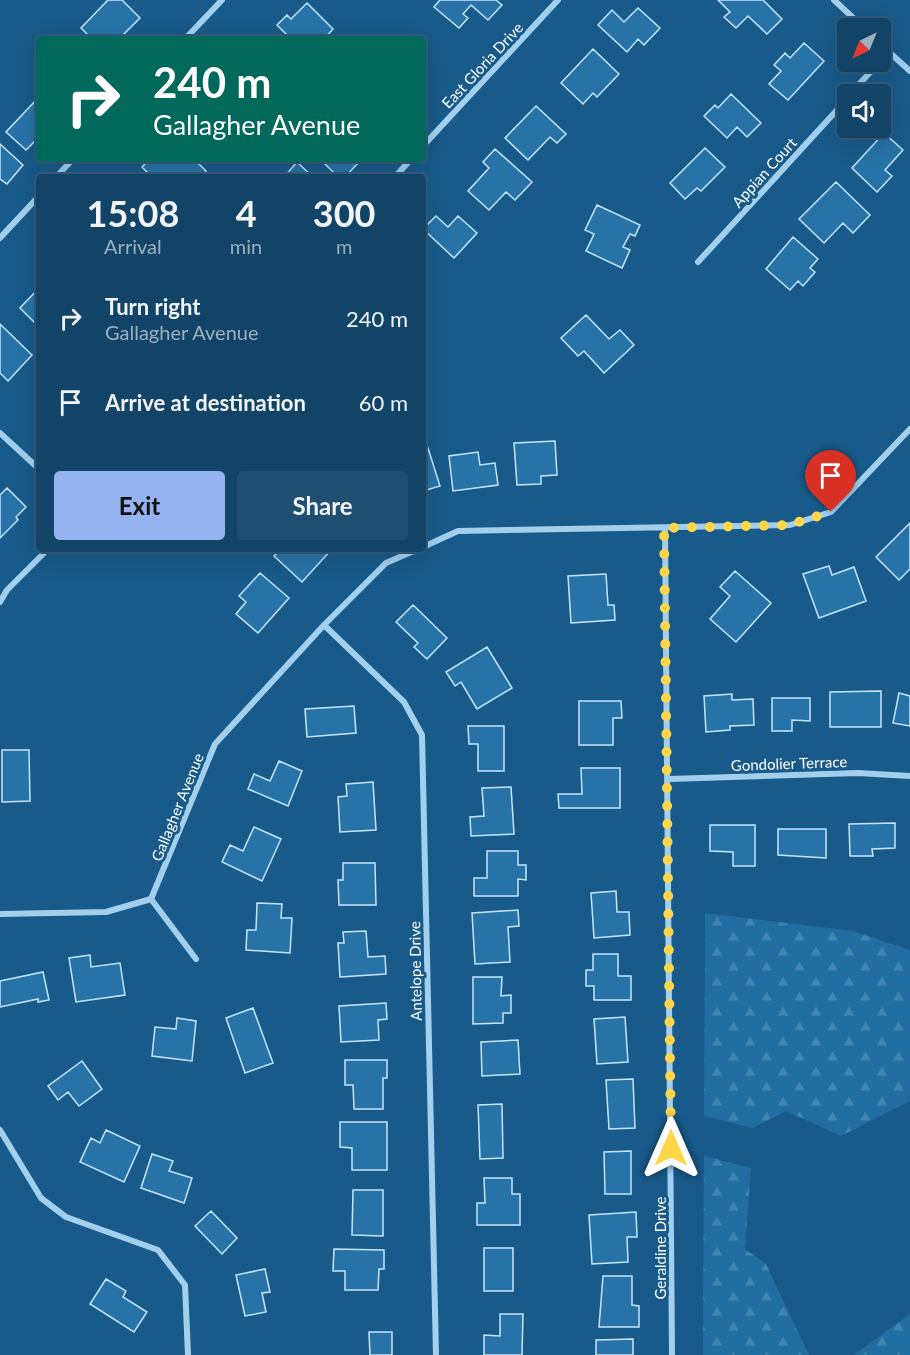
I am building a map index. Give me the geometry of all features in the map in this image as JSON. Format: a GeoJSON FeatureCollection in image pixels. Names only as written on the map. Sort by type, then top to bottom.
{"type":"FeatureCollection","features":[{"type":"Feature","properties":{"kind":"street"},"geometry":{"type":"LineString","coordinates":[[188,36],[222,0]]}},
{"type":"Feature","properties":{"kind":"street","name":"East Gloria Drive"},"geometry":{"type":"LineString","coordinates":[[426,143],[558,0]]}},
{"type":"Feature","properties":{"kind":"street"},"geometry":{"type":"LineString","coordinates":[[834,0],[853,18]]}},
{"type":"Feature","properties":{"kind":"street"},"geometry":{"type":"LineString","coordinates":[[891,54],[910,71]]}},
{"type":"Feature","properties":{"kind":"street","name":"Appian Court"},"geometry":{"type":"LineString","coordinates":[[860,84],[871,72]]}},
{"type":"Feature","properties":{"kind":"street","name":"Appian Court"},"geometry":{"type":"LineString","coordinates":[[698,262],[837,109]]}},
{"type":"Feature","properties":{"kind":"street"},"geometry":{"type":"LineString","coordinates":[[59,174],[70,162]]}},
{"type":"Feature","properties":{"kind":"street"},"geometry":{"type":"LineString","coordinates":[[398,174],[408,162]]}},
{"type":"Feature","properties":{"kind":"street"},"geometry":{"type":"LineString","coordinates":[[0,238],[36,199]]}},
{"type":"Feature","properties":{"kind":"street"},"geometry":{"type":"LineString","coordinates":[[426,546],[458,531],[789,525],[831,512],[910,429]]}},
{"type":"Feature","properties":{"kind":"street"},"geometry":{"type":"LineString","coordinates":[[0,433],[36,466]]}},
{"type":"Feature","properties":{"kind":"street","name":"Geraldine Drive"},"geometry":{"type":"LineString","coordinates":[[664,528],[669,778],[672,1355]]}},
{"type":"Feature","properties":{"kind":"street"},"geometry":{"type":"LineString","coordinates":[[0,602],[8,590],[45,552]]}},
{"type":"Feature","properties":{"kind":"street","name":"Gallagher Avenue"},"geometry":{"type":"LineString","coordinates":[[151,899],[215,744],[324,625],[386,563],[411,552]]}},
{"type":"Feature","properties":{"kind":"street","name":"Antelope Drive"},"geometry":{"type":"LineString","coordinates":[[324,625],[404,702],[422,735],[436,1355]]}},
{"type":"Feature","properties":{"kind":"street","name":"Gondolier Terrace"},"geometry":{"type":"LineString","coordinates":[[669,778],[858,773],[910,776]]}},
{"type":"Feature","properties":{"kind":"street"},"geometry":{"type":"LineString","coordinates":[[0,914],[106,912],[151,899],[196,958]]}},
{"type":"Feature","properties":{"kind":"street"},"geometry":{"type":"LineString","coordinates":[[0,1130],[41,1198],[66,1217],[158,1250],[185,1285],[188,1355]]}},
{"type":"Feature","properties":{"kind":"green space"},"geometry":{"type":"Polygon","coordinates":[[[705,913],[853,931],[910,950],[910,1101],[841,1136],[786,1111],[753,1128],[704,1116],[705,913]]]}},
{"type":"Feature","properties":{"kind":"green space"},"geometry":{"type":"Polygon","coordinates":[[[704,1156],[751,1168],[745,1249],[766,1264],[809,1355],[703,1355],[704,1156]]]}},
{"type":"Feature","properties":{"kind":"green space"},"geometry":{"type":"Polygon","coordinates":[[[910,1314],[910,1355],[854,1355],[910,1314]]]}},
{"type":"Feature","properties":{"kind":"building"},"geometry":{"type":"Polygon","coordinates":[[[108,0],[122,0],[140,18],[124,34],[126,36],[89,36],[81,28],[108,0]]]}},
{"type":"Feature","properties":{"kind":"building"},"geometry":{"type":"Polygon","coordinates":[[[440,0],[496,0],[502,5],[488,20],[471,5],[463,14],[468,18],[459,28],[434,7],[440,0]]]}},
{"type":"Feature","properties":{"kind":"building"},"geometry":{"type":"Polygon","coordinates":[[[718,0],[763,0],[782,19],[767,34],[748,16],[736,28],[724,17],[730,12],[718,0]]]}},
{"type":"Feature","properties":{"kind":"building"},"geometry":{"type":"Polygon","coordinates":[[[307,3],[333,29],[327,36],[288,36],[277,25],[287,15],[291,19],[307,3]]]}},
{"type":"Feature","properties":{"kind":"building"},"geometry":{"type":"Polygon","coordinates":[[[638,8],[660,28],[644,45],[638,39],[627,52],[598,25],[612,10],[624,22],[638,8]]]}},
{"type":"Feature","properties":{"kind":"building"},"geometry":{"type":"Polygon","coordinates":[[[804,43],[824,61],[788,100],[769,84],[781,71],[774,65],[785,53],[790,58],[804,43]]]}},
{"type":"Feature","properties":{"kind":"building"},"geometry":{"type":"Polygon","coordinates":[[[593,49],[619,74],[597,97],[593,93],[583,104],[561,83],[593,49]]]}},
{"type":"Feature","properties":{"kind":"building"},"geometry":{"type":"Polygon","coordinates":[[[731,94],[761,123],[747,137],[737,127],[727,138],[704,116],[715,105],[718,108],[731,94]]]}},
{"type":"Feature","properties":{"kind":"building"},"geometry":{"type":"Polygon","coordinates":[[[36,100],[36,140],[26,150],[6,132],[36,100]]]}},
{"type":"Feature","properties":{"kind":"building"},"geometry":{"type":"Polygon","coordinates":[[[536,106],[566,134],[557,143],[550,137],[528,160],[505,138],[536,106]]]}},
{"type":"Feature","properties":{"kind":"building"},"geometry":{"type":"Polygon","coordinates":[[[879,138],[890,138],[903,150],[885,170],[892,176],[877,192],[852,168],[879,138]]]}},
{"type":"Feature","properties":{"kind":"building"},"geometry":{"type":"Polygon","coordinates":[[[0,144],[23,165],[7,184],[0,179],[0,144]]]}},
{"type":"Feature","properties":{"kind":"building"},"geometry":{"type":"Polygon","coordinates":[[[705,148],[725,167],[701,191],[697,188],[685,199],[670,183],[705,148]]]}},
{"type":"Feature","properties":{"kind":"building"},"geometry":{"type":"Polygon","coordinates":[[[495,149],[532,182],[515,200],[506,192],[489,210],[468,191],[489,168],[483,162],[495,149]]]}},
{"type":"Feature","properties":{"kind":"building"},"geometry":{"type":"Polygon","coordinates":[[[147,162],[197,162],[206,171],[204,174],[149,174],[142,167],[147,162]]]}},
{"type":"Feature","properties":{"kind":"building"},"geometry":{"type":"Polygon","coordinates":[[[297,162],[310,174],[287,174],[297,162]]]}},
{"type":"Feature","properties":{"kind":"building"},"geometry":{"type":"Polygon","coordinates":[[[323,162],[358,163],[348,174],[335,174],[323,162]]]}},
{"type":"Feature","properties":{"kind":"building"},"geometry":{"type":"Polygon","coordinates":[[[836,182],[870,215],[853,233],[843,223],[824,243],[799,219],[836,182]]]}},
{"type":"Feature","properties":{"kind":"building"},"geometry":{"type":"Polygon","coordinates":[[[597,205],[640,225],[635,236],[630,234],[623,247],[630,250],[622,268],[586,251],[594,234],[585,230],[597,205]]]}},
{"type":"Feature","properties":{"kind":"building"},"geometry":{"type":"Polygon","coordinates":[[[436,216],[448,227],[458,216],[477,233],[454,258],[426,232],[426,226],[436,216]]]}},
{"type":"Feature","properties":{"kind":"building"},"geometry":{"type":"Polygon","coordinates":[[[793,237],[818,259],[810,268],[815,272],[803,286],[798,281],[790,290],[766,269],[793,237]]]}},
{"type":"Feature","properties":{"kind":"building"},"geometry":{"type":"Polygon","coordinates":[[[36,291],[36,324],[20,308],[36,291]]]}},
{"type":"Feature","properties":{"kind":"building"},"geometry":{"type":"Polygon","coordinates":[[[586,315],[609,339],[620,330],[634,345],[604,373],[584,351],[578,356],[561,338],[586,315]]]}},
{"type":"Feature","properties":{"kind":"building"},"geometry":{"type":"Polygon","coordinates":[[[0,324],[32,355],[8,381],[0,373],[0,324]]]}},
{"type":"Feature","properties":{"kind":"building"},"geometry":{"type":"Polygon","coordinates":[[[555,441],[557,475],[541,476],[541,484],[517,485],[514,443],[555,441]]]}},
{"type":"Feature","properties":{"kind":"building"},"geometry":{"type":"Polygon","coordinates":[[[428,448],[440,486],[426,490],[426,449],[428,448]]]}},
{"type":"Feature","properties":{"kind":"building"},"geometry":{"type":"Polygon","coordinates":[[[478,452],[480,465],[495,463],[498,485],[453,491],[449,456],[478,452]]]}},
{"type":"Feature","properties":{"kind":"building"},"geometry":{"type":"Polygon","coordinates":[[[7,488],[26,507],[16,517],[18,520],[0,538],[0,495],[7,488]]]}},
{"type":"Feature","properties":{"kind":"building"},"geometry":{"type":"Polygon","coordinates":[[[910,523],[910,569],[899,580],[876,557],[910,523]]]}},
{"type":"Feature","properties":{"kind":"building"},"geometry":{"type":"Polygon","coordinates":[[[278,552],[329,552],[302,582],[274,556],[278,552]]]}},
{"type":"Feature","properties":{"kind":"building"},"geometry":{"type":"Polygon","coordinates":[[[829,566],[832,575],[854,567],[866,601],[819,618],[803,574],[829,566]]]}},
{"type":"Feature","properties":{"kind":"building"},"geometry":{"type":"Polygon","coordinates":[[[735,571],[771,603],[736,642],[710,619],[730,596],[720,587],[735,571]]]}},
{"type":"Feature","properties":{"kind":"building"},"geometry":{"type":"Polygon","coordinates":[[[260,573],[289,598],[258,633],[236,614],[246,602],[239,596],[260,573]]]}},
{"type":"Feature","properties":{"kind":"building"},"geometry":{"type":"Polygon","coordinates":[[[606,574],[608,605],[614,605],[615,620],[571,623],[568,576],[606,574]]]}},
{"type":"Feature","properties":{"kind":"building"},"geometry":{"type":"Polygon","coordinates":[[[413,605],[447,638],[427,659],[414,647],[418,643],[396,622],[413,605]]]}},
{"type":"Feature","properties":{"kind":"building"},"geometry":{"type":"Polygon","coordinates":[[[487,647],[512,688],[477,709],[461,682],[455,686],[446,672],[487,647]]]}},
{"type":"Feature","properties":{"kind":"building"},"geometry":{"type":"Polygon","coordinates":[[[881,691],[881,727],[830,727],[830,692],[881,691]]]}},
{"type":"Feature","properties":{"kind":"building"},"geometry":{"type":"Polygon","coordinates":[[[899,693],[910,696],[910,726],[893,723],[899,693]]]}},
{"type":"Feature","properties":{"kind":"building"},"geometry":{"type":"Polygon","coordinates":[[[732,694],[732,700],[753,699],[754,725],[730,726],[730,730],[706,732],[704,696],[732,694]]]}},
{"type":"Feature","properties":{"kind":"building"},"geometry":{"type":"Polygon","coordinates":[[[772,698],[810,698],[810,721],[792,720],[792,731],[772,731],[772,698]]]}},
{"type":"Feature","properties":{"kind":"building"},"geometry":{"type":"Polygon","coordinates":[[[579,701],[621,701],[622,718],[613,718],[613,745],[579,745],[579,701]]]}},
{"type":"Feature","properties":{"kind":"building"},"geometry":{"type":"Polygon","coordinates":[[[354,706],[356,733],[307,737],[305,709],[354,706]]]}},
{"type":"Feature","properties":{"kind":"building"},"geometry":{"type":"Polygon","coordinates":[[[468,726],[504,726],[504,771],[478,771],[478,744],[469,744],[468,726]]]}},
{"type":"Feature","properties":{"kind":"building"},"geometry":{"type":"Polygon","coordinates":[[[2,750],[29,750],[30,801],[2,802],[2,750]]]}},
{"type":"Feature","properties":{"kind":"building"},"geometry":{"type":"Polygon","coordinates":[[[279,761],[302,771],[288,806],[248,789],[254,774],[270,781],[279,761]]]}},
{"type":"Feature","properties":{"kind":"building"},"geometry":{"type":"Polygon","coordinates":[[[581,768],[620,768],[620,808],[559,808],[558,794],[582,794],[581,768]]]}},
{"type":"Feature","properties":{"kind":"building"},"geometry":{"type":"Polygon","coordinates":[[[373,782],[376,830],[340,832],[338,797],[347,796],[346,784],[373,782]]]}},
{"type":"Feature","properties":{"kind":"building"},"geometry":{"type":"Polygon","coordinates":[[[511,787],[514,834],[471,836],[470,817],[484,816],[482,788],[511,787]]]}},
{"type":"Feature","properties":{"kind":"building"},"geometry":{"type":"Polygon","coordinates":[[[895,823],[895,848],[872,849],[873,856],[850,856],[849,824],[895,823]]]}},
{"type":"Feature","properties":{"kind":"building"},"geometry":{"type":"Polygon","coordinates":[[[710,825],[755,825],[755,866],[733,866],[733,852],[710,851],[710,825]]]}},
{"type":"Feature","properties":{"kind":"building"},"geometry":{"type":"Polygon","coordinates":[[[254,827],[281,839],[262,881],[222,862],[230,845],[243,851],[254,827]]]}},
{"type":"Feature","properties":{"kind":"building"},"geometry":{"type":"Polygon","coordinates":[[[778,829],[826,829],[826,858],[778,855],[778,829]]]}},
{"type":"Feature","properties":{"kind":"building"},"geometry":{"type":"Polygon","coordinates":[[[487,851],[518,851],[518,865],[526,865],[526,880],[518,879],[518,896],[474,896],[474,878],[487,878],[487,851]]]}},
{"type":"Feature","properties":{"kind":"building"},"geometry":{"type":"Polygon","coordinates":[[[343,863],[375,863],[376,905],[339,905],[338,880],[343,880],[343,863]]]}},
{"type":"Feature","properties":{"kind":"building"},"geometry":{"type":"Polygon","coordinates":[[[616,891],[617,912],[629,912],[630,935],[594,938],[591,893],[616,891]]]}},
{"type":"Feature","properties":{"kind":"building"},"geometry":{"type":"Polygon","coordinates":[[[257,903],[282,904],[281,918],[292,918],[290,953],[246,950],[247,930],[256,930],[257,903]]]}},
{"type":"Feature","properties":{"kind":"building"},"geometry":{"type":"Polygon","coordinates":[[[518,910],[519,926],[508,927],[510,962],[475,964],[472,913],[518,910]]]}},
{"type":"Feature","properties":{"kind":"building"},"geometry":{"type":"Polygon","coordinates":[[[366,931],[368,957],[385,956],[386,974],[340,977],[338,943],[344,943],[343,932],[366,931]]]}},
{"type":"Feature","properties":{"kind":"building"},"geometry":{"type":"Polygon","coordinates":[[[593,954],[618,954],[618,976],[631,976],[631,1000],[594,1000],[594,986],[586,986],[586,970],[593,970],[593,954]]]}},
{"type":"Feature","properties":{"kind":"building"},"geometry":{"type":"Polygon","coordinates":[[[90,955],[91,967],[120,963],[125,995],[76,1002],[69,958],[90,955]]]}},
{"type":"Feature","properties":{"kind":"building"},"geometry":{"type":"Polygon","coordinates":[[[43,972],[49,1000],[38,1002],[38,999],[0,1007],[0,981],[43,972]]]}},
{"type":"Feature","properties":{"kind":"building"},"geometry":{"type":"Polygon","coordinates":[[[473,977],[502,977],[501,996],[511,995],[511,1013],[503,1013],[503,1023],[473,1024],[473,977]]]}},
{"type":"Feature","properties":{"kind":"building"},"geometry":{"type":"Polygon","coordinates":[[[386,1003],[387,1019],[378,1020],[379,1040],[341,1042],[339,1006],[386,1003]]]}},
{"type":"Feature","properties":{"kind":"building"},"geometry":{"type":"Polygon","coordinates":[[[253,1008],[273,1063],[245,1073],[226,1018],[253,1008]]]}},
{"type":"Feature","properties":{"kind":"building"},"geometry":{"type":"Polygon","coordinates":[[[625,1017],[628,1062],[597,1064],[594,1019],[625,1017]]]}},
{"type":"Feature","properties":{"kind":"building"},"geometry":{"type":"Polygon","coordinates":[[[177,1018],[196,1021],[192,1061],[152,1056],[155,1027],[176,1029],[177,1018]]]}},
{"type":"Feature","properties":{"kind":"building"},"geometry":{"type":"Polygon","coordinates":[[[518,1040],[520,1074],[482,1076],[481,1042],[518,1040]]]}},
{"type":"Feature","properties":{"kind":"building"},"geometry":{"type":"Polygon","coordinates":[[[345,1060],[387,1060],[387,1078],[383,1078],[383,1109],[354,1109],[353,1085],[345,1085],[345,1060]]]}},
{"type":"Feature","properties":{"kind":"building"},"geometry":{"type":"Polygon","coordinates":[[[82,1061],[102,1089],[79,1106],[68,1092],[58,1100],[48,1086],[82,1061]]]}},
{"type":"Feature","properties":{"kind":"building"},"geometry":{"type":"Polygon","coordinates":[[[633,1079],[635,1128],[609,1129],[606,1080],[633,1079]]]}},
{"type":"Feature","properties":{"kind":"building"},"geometry":{"type":"Polygon","coordinates":[[[502,1104],[503,1158],[480,1159],[478,1105],[502,1104]]]}},
{"type":"Feature","properties":{"kind":"building"},"geometry":{"type":"Polygon","coordinates":[[[340,1122],[387,1122],[387,1170],[352,1170],[352,1148],[340,1147],[340,1122]]]}},
{"type":"Feature","properties":{"kind":"building"},"geometry":{"type":"Polygon","coordinates":[[[106,1130],[140,1146],[124,1182],[80,1162],[91,1138],[100,1143],[106,1130]]]}},
{"type":"Feature","properties":{"kind":"building"},"geometry":{"type":"Polygon","coordinates":[[[631,1151],[631,1194],[605,1194],[604,1152],[631,1151]]]}},
{"type":"Feature","properties":{"kind":"building"},"geometry":{"type":"Polygon","coordinates":[[[152,1154],[173,1161],[169,1171],[192,1178],[184,1203],[141,1188],[152,1154]]]}},
{"type":"Feature","properties":{"kind":"building"},"geometry":{"type":"Polygon","coordinates":[[[484,1178],[512,1178],[512,1194],[520,1194],[520,1225],[477,1225],[477,1203],[485,1203],[484,1178]]]}},
{"type":"Feature","properties":{"kind":"building"},"geometry":{"type":"Polygon","coordinates":[[[353,1190],[383,1190],[383,1236],[352,1235],[353,1190]]]}},
{"type":"Feature","properties":{"kind":"building"},"geometry":{"type":"Polygon","coordinates":[[[211,1211],[237,1238],[222,1254],[195,1226],[211,1211]]]}},
{"type":"Feature","properties":{"kind":"building"},"geometry":{"type":"Polygon","coordinates":[[[636,1212],[637,1237],[627,1237],[628,1262],[592,1264],[589,1215],[636,1212]]]}},
{"type":"Feature","properties":{"kind":"building"},"geometry":{"type":"Polygon","coordinates":[[[484,1248],[513,1248],[513,1291],[484,1291],[484,1248]]]}},
{"type":"Feature","properties":{"kind":"building"},"geometry":{"type":"Polygon","coordinates":[[[334,1249],[384,1250],[384,1269],[379,1269],[378,1290],[345,1290],[345,1271],[333,1271],[334,1249]]]}},
{"type":"Feature","properties":{"kind":"building"},"geometry":{"type":"Polygon","coordinates":[[[265,1269],[270,1292],[262,1293],[266,1312],[245,1316],[236,1275],[265,1269]]]}},
{"type":"Feature","properties":{"kind":"building"},"geometry":{"type":"Polygon","coordinates":[[[603,1276],[632,1276],[632,1305],[639,1306],[639,1327],[599,1327],[603,1276]]]}},
{"type":"Feature","properties":{"kind":"building"},"geometry":{"type":"Polygon","coordinates":[[[106,1279],[126,1291],[123,1297],[147,1312],[134,1332],[90,1304],[106,1279]]]}},
{"type":"Feature","properties":{"kind":"building"},"geometry":{"type":"Polygon","coordinates":[[[500,1314],[523,1314],[522,1355],[484,1355],[484,1335],[500,1336],[500,1314]]]}},
{"type":"Feature","properties":{"kind":"building"},"geometry":{"type":"Polygon","coordinates":[[[369,1332],[392,1332],[392,1355],[370,1355],[369,1332]]]}},
{"type":"Feature","properties":{"kind":"building"},"geometry":{"type":"Polygon","coordinates":[[[633,1339],[633,1355],[596,1355],[596,1340],[633,1339]]]}},
{"type":"Feature","properties":{"kind":"route"},"geometry":{"type":"LineString","coordinates":[[671,1148],[669,778],[664,528],[789,525],[831,512]]}}]}
